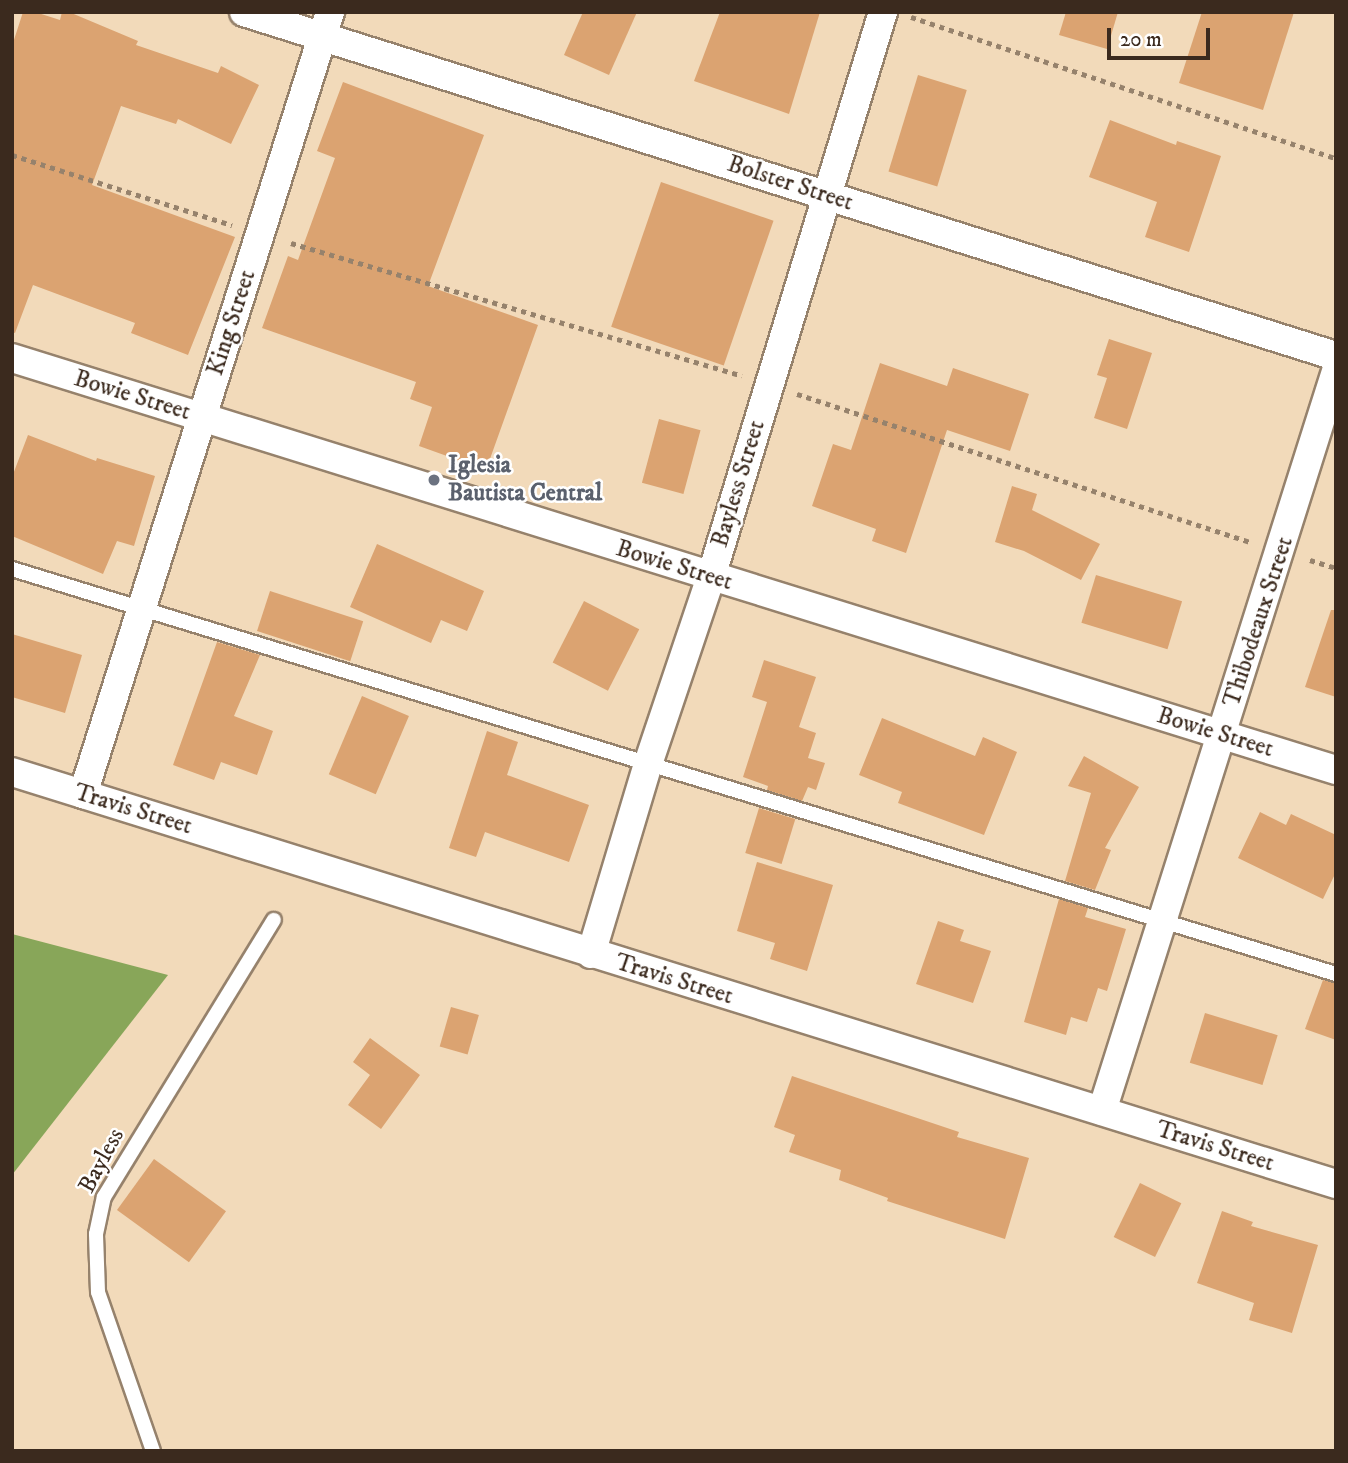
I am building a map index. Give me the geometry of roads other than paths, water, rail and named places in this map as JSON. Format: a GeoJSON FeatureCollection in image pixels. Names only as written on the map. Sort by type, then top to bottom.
{"type":"FeatureCollection","features":[{"type":"Feature","properties":{"kind":"street","name":"Bolster Street"},"geometry":{"type":"LineString","coordinates":[[244,12],[327,24],[826,196],[1336,356]]}},
{"type":"Feature","properties":{"kind":"street","name":"Bayless Street"},"geometry":{"type":"LineString","coordinates":[[591,954],[648,764],[711,577],[826,196],[896,14]]}},
{"type":"Feature","properties":{"kind":"street","name":"King Street"},"geometry":{"type":"LineString","coordinates":[[83,794],[327,24]]}},
{"type":"Feature","properties":{"kind":"street","name":"Bowie Street"},"geometry":{"type":"LineString","coordinates":[[12,358],[1336,770]]}},
{"type":"Feature","properties":{"kind":"street","name":"Thibodeaux Street"},"geometry":{"type":"LineString","coordinates":[[1102,1111],[1281,552],[1336,371]]}},
{"type":"Feature","properties":{"kind":"street","name":"Travis Street"},"geometry":{"type":"LineString","coordinates":[[12,772],[1336,1184]]}},
{"type":"Feature","properties":{"kind":"lane"},"geometry":{"type":"LineString","coordinates":[[12,569],[1336,974]]}},
{"type":"Feature","properties":{"kind":"lane","name":"Bayless"},"geometry":{"type":"LineString","coordinates":[[153,1451],[123,1373],[98,1292],[96,1234],[104,1197],[274,920]]}},
{"type":"Feature","properties":{"kind":"place","name":"Iglesia Bautista Central"},"geometry":{"type":"Point","coordinates":[434,480]}}]}
